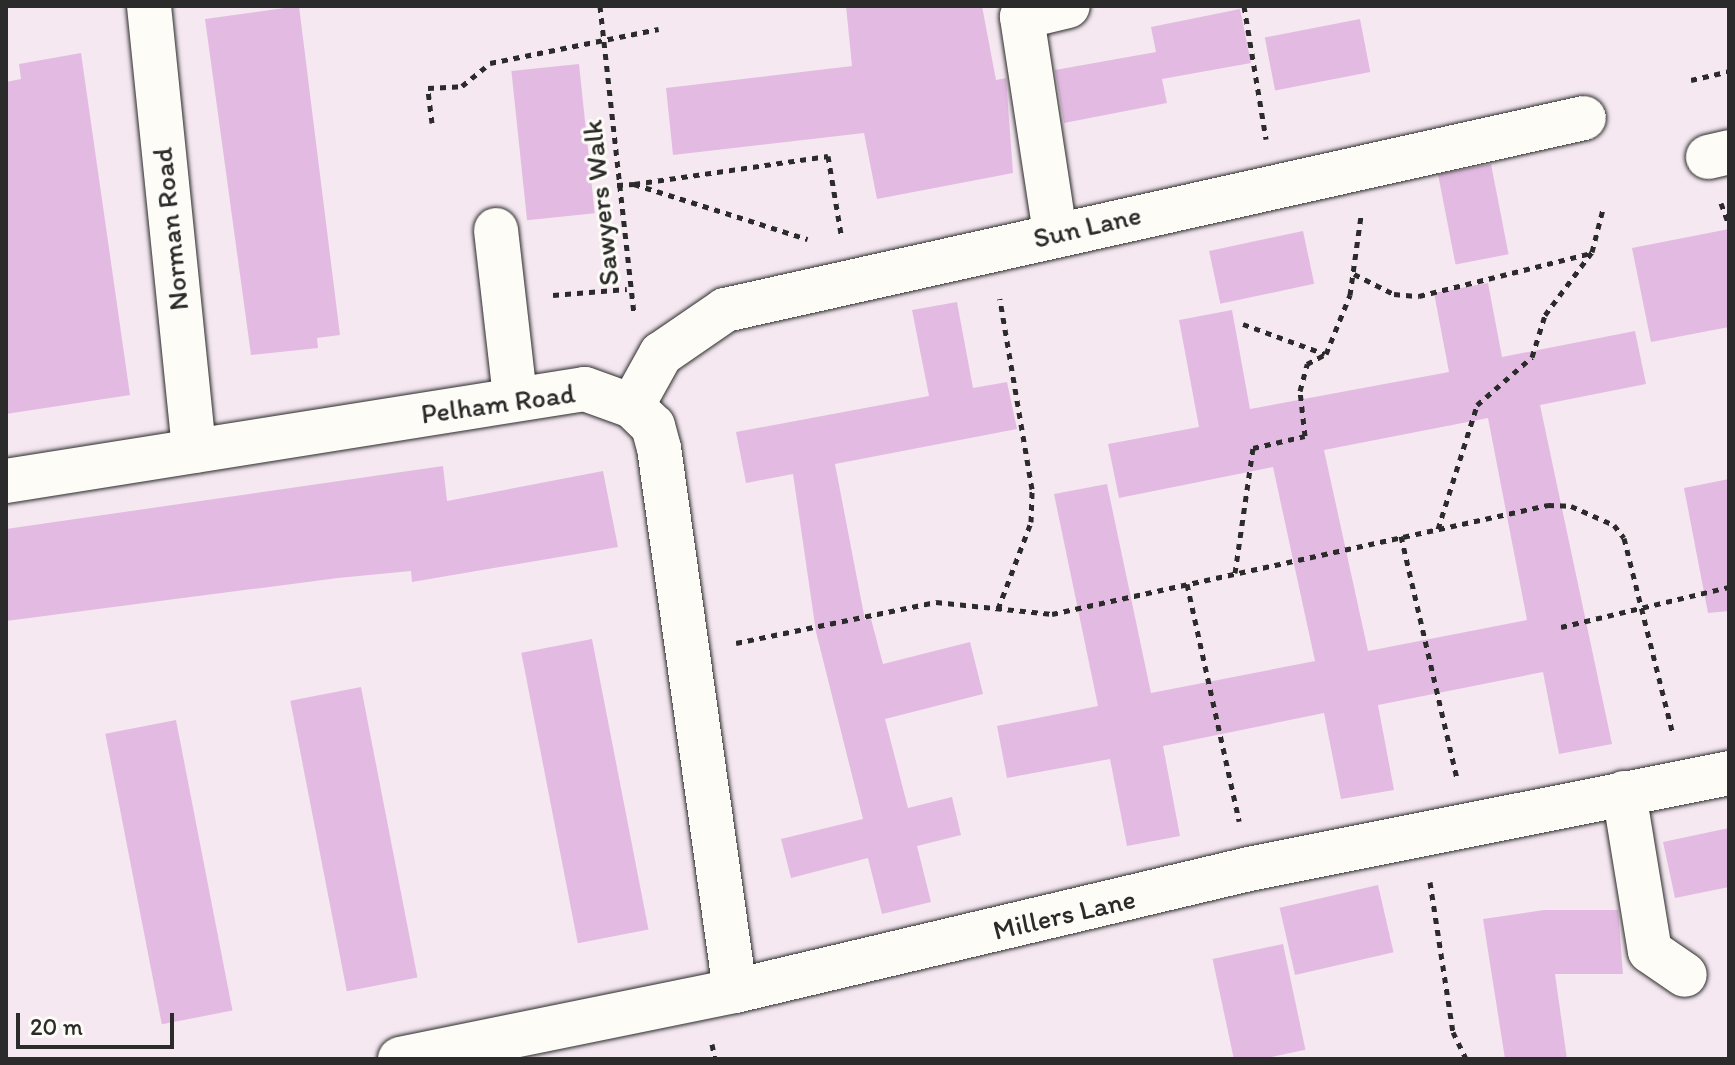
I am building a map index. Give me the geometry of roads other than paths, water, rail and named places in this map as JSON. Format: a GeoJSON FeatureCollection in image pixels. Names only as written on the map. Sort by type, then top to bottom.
{"type":"FeatureCollection","features":[{"type":"Feature","properties":{"kind":"street","name":"Norman Road"},"geometry":{"type":"LineString","coordinates":[[149,6],[194,451]]}},
{"type":"Feature","properties":{"kind":"street"},"geometry":{"type":"LineString","coordinates":[[1055,233],[1022,17],[1068,6]]}},
{"type":"Feature","properties":{"kind":"street","name":"Sun Lane"},"geometry":{"type":"LineString","coordinates":[[632,406],[661,354],[725,310],[846,266],[991,249],[1361,163],[1584,118]]}},
{"type":"Feature","properties":{"kind":"street"},"geometry":{"type":"LineString","coordinates":[[496,230],[515,398]]}},
{"type":"Feature","properties":{"kind":"street","name":"Pelham Road"},"geometry":{"type":"LineString","coordinates":[[6,481],[585,389],[632,406]]}},
{"type":"Feature","properties":{"kind":"street"},"geometry":{"type":"LineString","coordinates":[[632,406],[653,426],[659,448],[735,991]]}},
{"type":"Feature","properties":{"kind":"street","name":"Millers Lane"},"geometry":{"type":"LineString","coordinates":[[400,1059],[735,991],[1249,869],[1729,773]]}},
{"type":"Feature","properties":{"kind":"street"},"geometry":{"type":"LineString","coordinates":[[1624,793],[1650,951],[1685,975]]}}]}
